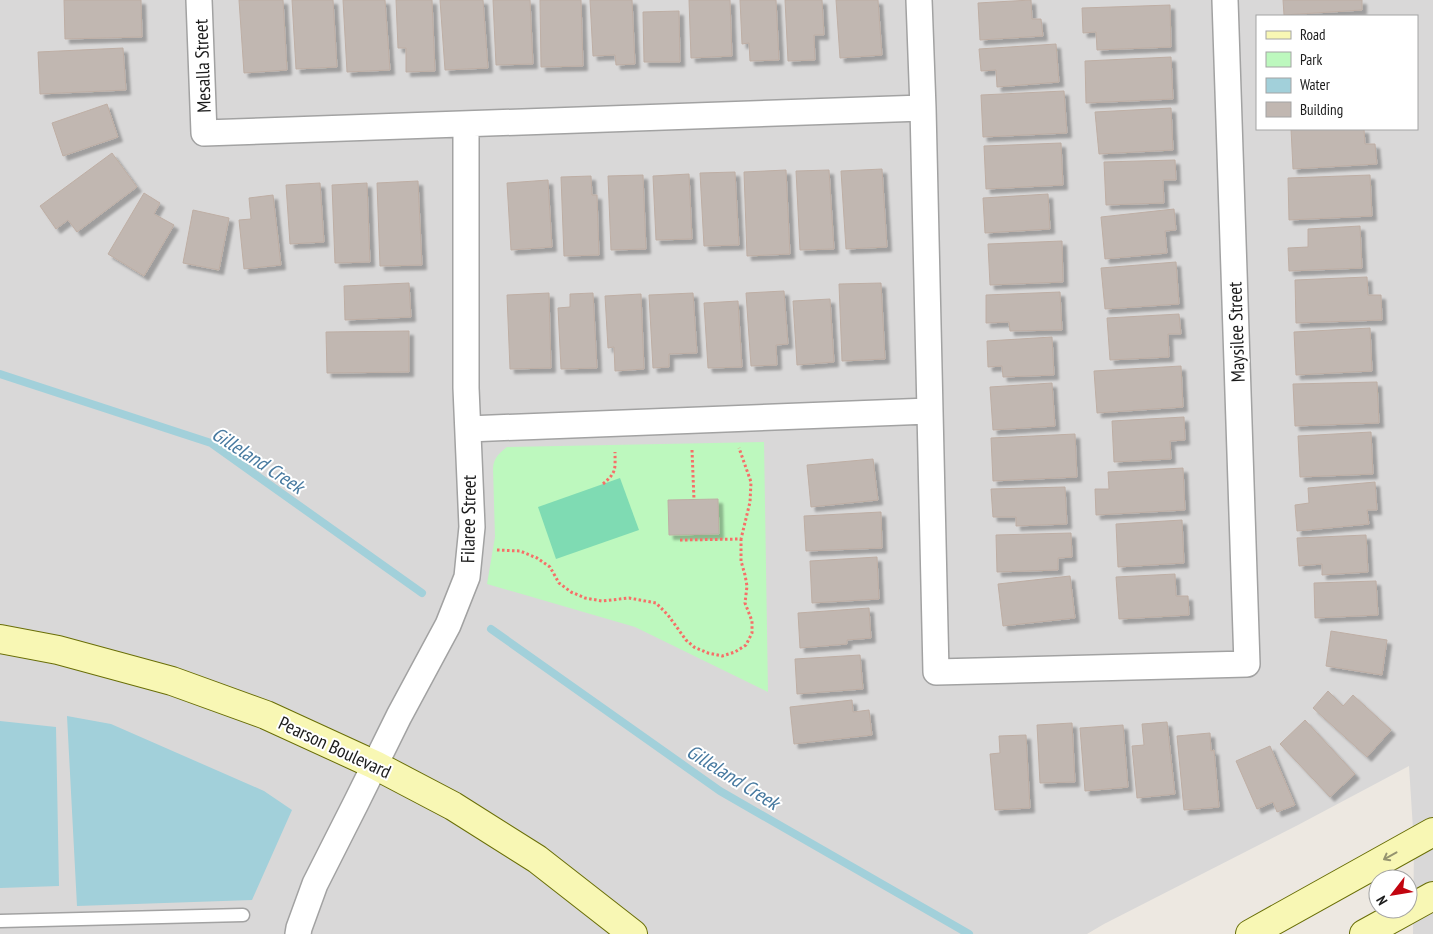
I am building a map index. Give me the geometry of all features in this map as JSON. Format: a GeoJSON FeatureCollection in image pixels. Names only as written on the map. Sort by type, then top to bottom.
{"type":"FeatureCollection","features":[{"type":"Feature","properties":{"kind":"street","name":"Mesalla Street"},"geometry":{"type":"LineString","coordinates":[[199,0],[204,133],[466,124]]}},
{"type":"Feature","properties":{"kind":"street"},"geometry":{"type":"LineString","coordinates":[[468,429],[929,411],[919,0]]}},
{"type":"Feature","properties":{"kind":"street","name":"Maysilee Street"},"geometry":{"type":"LineString","coordinates":[[929,411],[936,672],[1247,664],[1226,0]]}},
{"type":"Feature","properties":{"kind":"street"},"geometry":{"type":"LineString","coordinates":[[466,124],[923,108]]}},
{"type":"Feature","properties":{"kind":"street","name":"Filaree Street"},"geometry":{"type":"LineString","coordinates":[[298,934],[315,884],[399,716],[448,625],[467,577],[472,526],[466,388],[466,124]]}},
{"type":"Feature","properties":{"kind":"street","name":"Pearson Boulevard"},"geometry":{"type":"LineString","coordinates":[[0,639],[58,650],[172,681],[266,715],[375,765],[453,806],[537,858],[633,934]]}},
{"type":"Feature","properties":{"kind":"street"},"geometry":{"type":"LineString","coordinates":[[1250,934],[1433,832]]}},
{"type":"Feature","properties":{"kind":"street"},"geometry":{"type":"LineString","coordinates":[[1364,934],[1433,896]]}},
{"type":"Feature","properties":{"kind":"lane"},"geometry":{"type":"LineString","coordinates":[[0,921],[243,915]]}},
{"type":"Feature","properties":{"kind":"path"},"geometry":{"type":"LineString","coordinates":[[497,550],[520,551],[537,558],[550,567],[559,582],[571,592],[585,598],[602,600],[629,598],[656,604],[668,615],[686,640],[694,647],[722,656],[735,652],[746,645],[752,633],[752,621],[745,603],[747,586],[745,574],[740,561],[741,539],[750,502],[751,482],[739,448]]}},
{"type":"Feature","properties":{"kind":"path"},"geometry":{"type":"LineString","coordinates":[[692,450],[694,500]]}},
{"type":"Feature","properties":{"kind":"path"},"geometry":{"type":"LineString","coordinates":[[603,484],[612,476],[615,470],[614,452]]}},
{"type":"Feature","properties":{"kind":"path"},"geometry":{"type":"LineString","coordinates":[[680,540],[741,539]]}},
{"type":"Feature","properties":{"kind":"shaded area"},"geometry":{"type":"Polygon","coordinates":[[[0,0],[1433,0],[1433,934],[1413,934],[1413,919],[1418,919],[1418,869],[1414,869],[1409,766],[1087,934],[0,934],[0,0]]]}},
{"type":"Feature","properties":{"kind":"green space"},"geometry":{"type":"Polygon","coordinates":[[[764,442],[768,692],[635,627],[487,584],[495,537],[494,461],[507,447],[764,442]]]}},
{"type":"Feature","properties":{"kind":"green space"},"geometry":{"type":"Polygon","coordinates":[[[620,478],[639,530],[556,559],[538,507],[620,478]]]}},
{"type":"Feature","properties":{"kind":"water"},"geometry":{"type":"Polygon","coordinates":[[[67,716],[111,724],[264,791],[292,810],[252,900],[77,906],[67,716]]]}},
{"type":"Feature","properties":{"kind":"water"},"geometry":{"type":"Polygon","coordinates":[[[0,721],[56,727],[59,886],[0,888],[0,721]]]}},
{"type":"Feature","properties":{"kind":"building"},"geometry":{"type":"Polygon","coordinates":[[[64,0],[141,0],[142,37],[65,39],[64,0]]]}},
{"type":"Feature","properties":{"kind":"building"},"geometry":{"type":"Polygon","coordinates":[[[239,0],[283,0],[287,70],[244,73],[239,0]]]}},
{"type":"Feature","properties":{"kind":"building"},"geometry":{"type":"Polygon","coordinates":[[[292,0],[333,0],[337,67],[296,69],[292,0]]]}},
{"type":"Feature","properties":{"kind":"building"},"geometry":{"type":"Polygon","coordinates":[[[343,0],[385,0],[390,70],[347,72],[343,0]]]}},
{"type":"Feature","properties":{"kind":"building"},"geometry":{"type":"Polygon","coordinates":[[[396,0],[432,0],[435,71],[406,72],[406,48],[398,48],[396,0]]]}},
{"type":"Feature","properties":{"kind":"building"},"geometry":{"type":"Polygon","coordinates":[[[440,0],[483,0],[488,68],[445,70],[440,0]]]}},
{"type":"Feature","properties":{"kind":"building"},"geometry":{"type":"Polygon","coordinates":[[[493,0],[530,0],[533,64],[496,65],[493,0]]]}},
{"type":"Feature","properties":{"kind":"building"},"geometry":{"type":"Polygon","coordinates":[[[540,0],[581,0],[583,66],[541,67],[540,0]]]}},
{"type":"Feature","properties":{"kind":"building"},"geometry":{"type":"Polygon","coordinates":[[[590,0],[632,0],[635,64],[616,65],[615,55],[593,56],[590,0]]]}},
{"type":"Feature","properties":{"kind":"building"},"geometry":{"type":"Polygon","coordinates":[[[689,0],[730,0],[732,56],[691,58],[689,0]]]}},
{"type":"Feature","properties":{"kind":"building"},"geometry":{"type":"Polygon","coordinates":[[[740,0],[776,0],[779,60],[750,61],[749,43],[742,44],[740,0]]]}},
{"type":"Feature","properties":{"kind":"building"},"geometry":{"type":"Polygon","coordinates":[[[785,0],[822,0],[824,35],[814,35],[815,60],[788,61],[785,0]]]}},
{"type":"Feature","properties":{"kind":"building"},"geometry":{"type":"Polygon","coordinates":[[[836,0],[878,0],[882,55],[840,58],[836,0]]]}},
{"type":"Feature","properties":{"kind":"building"},"geometry":{"type":"Polygon","coordinates":[[[1031,0],[1032,19],[1041,19],[1043,36],[980,40],[978,3],[1031,0]]]}},
{"type":"Feature","properties":{"kind":"building"},"geometry":{"type":"Polygon","coordinates":[[[1283,0],[1362,0],[1362,10],[1284,15],[1283,0]]]}},
{"type":"Feature","properties":{"kind":"building"},"geometry":{"type":"Polygon","coordinates":[[[1170,5],[1171,47],[1097,50],[1096,32],[1083,33],[1082,8],[1170,5]]]}},
{"type":"Feature","properties":{"kind":"building"},"geometry":{"type":"Polygon","coordinates":[[[679,11],[680,62],[644,62],[643,12],[679,11]]]}},
{"type":"Feature","properties":{"kind":"building"},"geometry":{"type":"Polygon","coordinates":[[[1056,44],[1059,82],[997,87],[996,70],[981,71],[979,49],[1056,44]]]}},
{"type":"Feature","properties":{"kind":"building"},"geometry":{"type":"Polygon","coordinates":[[[123,48],[126,90],[40,94],[38,52],[123,48]]]}},
{"type":"Feature","properties":{"kind":"building"},"geometry":{"type":"Polygon","coordinates":[[[1171,57],[1173,99],[1086,103],[1085,61],[1171,57]]]}},
{"type":"Feature","properties":{"kind":"building"},"geometry":{"type":"Polygon","coordinates":[[[1064,91],[1067,133],[983,137],[981,95],[1064,91]]]}},
{"type":"Feature","properties":{"kind":"building"},"geometry":{"type":"Polygon","coordinates":[[[107,104],[118,137],[63,156],[52,123],[107,104]]]}},
{"type":"Feature","properties":{"kind":"building"},"geometry":{"type":"Polygon","coordinates":[[[1171,108],[1173,150],[1099,154],[1095,112],[1171,108]]]}},
{"type":"Feature","properties":{"kind":"building"},"geometry":{"type":"Polygon","coordinates":[[[1291,130],[1364,130],[1365,144],[1375,144],[1377,164],[1293,169],[1291,130]]]}},
{"type":"Feature","properties":{"kind":"building"},"geometry":{"type":"Polygon","coordinates":[[[1061,143],[1063,185],[986,189],[984,146],[1061,143]]]}},
{"type":"Feature","properties":{"kind":"building"},"geometry":{"type":"Polygon","coordinates":[[[112,153],[137,187],[77,232],[68,220],[56,229],[40,206],[112,153]]]}},
{"type":"Feature","properties":{"kind":"building"},"geometry":{"type":"Polygon","coordinates":[[[1175,160],[1176,180],[1163,180],[1164,203],[1106,205],[1104,162],[1175,160]]]}},
{"type":"Feature","properties":{"kind":"building"},"geometry":{"type":"Polygon","coordinates":[[[882,169],[887,247],[846,249],[841,171],[882,169]]]}},
{"type":"Feature","properties":{"kind":"building"},"geometry":{"type":"Polygon","coordinates":[[[786,170],[790,254],[747,256],[744,172],[786,170]]]}},
{"type":"Feature","properties":{"kind":"building"},"geometry":{"type":"Polygon","coordinates":[[[829,170],[834,249],[800,250],[796,171],[829,170]]]}},
{"type":"Feature","properties":{"kind":"building"},"geometry":{"type":"Polygon","coordinates":[[[735,172],[739,245],[704,246],[700,173],[735,172]]]}},
{"type":"Feature","properties":{"kind":"building"},"geometry":{"type":"Polygon","coordinates":[[[689,174],[692,239],[656,240],[653,176],[689,174]]]}},
{"type":"Feature","properties":{"kind":"building"},"geometry":{"type":"Polygon","coordinates":[[[643,175],[646,249],[611,250],[608,176],[643,175]]]}},
{"type":"Feature","properties":{"kind":"building"},"geometry":{"type":"Polygon","coordinates":[[[1370,175],[1372,216],[1289,220],[1288,178],[1370,175]]]}},
{"type":"Feature","properties":{"kind":"building"},"geometry":{"type":"Polygon","coordinates":[[[591,176],[592,195],[597,195],[599,255],[564,256],[561,177],[591,176]]]}},
{"type":"Feature","properties":{"kind":"building"},"geometry":{"type":"Polygon","coordinates":[[[548,180],[552,247],[511,250],[507,183],[548,180]]]}},
{"type":"Feature","properties":{"kind":"building"},"geometry":{"type":"Polygon","coordinates":[[[418,181],[422,265],[380,266],[377,183],[418,181]]]}},
{"type":"Feature","properties":{"kind":"building"},"geometry":{"type":"Polygon","coordinates":[[[320,183],[324,242],[290,244],[286,185],[320,183]]]}},
{"type":"Feature","properties":{"kind":"building"},"geometry":{"type":"Polygon","coordinates":[[[367,183],[370,262],[335,263],[332,185],[367,183]]]}},
{"type":"Feature","properties":{"kind":"building"},"geometry":{"type":"Polygon","coordinates":[[[144,193],[160,203],[154,214],[174,225],[144,276],[108,254],[144,193]]]}},
{"type":"Feature","properties":{"kind":"building"},"geometry":{"type":"Polygon","coordinates":[[[1048,194],[1050,229],[985,233],[983,198],[1048,194]]]}},
{"type":"Feature","properties":{"kind":"building"},"geometry":{"type":"Polygon","coordinates":[[[273,195],[281,265],[244,269],[239,220],[251,219],[249,198],[273,195]]]}},
{"type":"Feature","properties":{"kind":"building"},"geometry":{"type":"Polygon","coordinates":[[[1174,209],[1176,230],[1165,231],[1167,253],[1105,259],[1101,217],[1174,209]]]}},
{"type":"Feature","properties":{"kind":"building"},"geometry":{"type":"Polygon","coordinates":[[[193,210],[229,218],[219,270],[183,263],[193,210]]]}},
{"type":"Feature","properties":{"kind":"building"},"geometry":{"type":"Polygon","coordinates":[[[1360,226],[1362,268],[1289,271],[1288,248],[1308,247],[1308,229],[1360,226]]]}},
{"type":"Feature","properties":{"kind":"building"},"geometry":{"type":"Polygon","coordinates":[[[1062,241],[1063,282],[990,285],[988,244],[1062,241]]]}},
{"type":"Feature","properties":{"kind":"building"},"geometry":{"type":"Polygon","coordinates":[[[1176,262],[1179,304],[1105,309],[1101,268],[1176,262]]]}},
{"type":"Feature","properties":{"kind":"building"},"geometry":{"type":"Polygon","coordinates":[[[1367,277],[1368,295],[1381,295],[1382,320],[1296,323],[1295,280],[1367,277]]]}},
{"type":"Feature","properties":{"kind":"building"},"geometry":{"type":"Polygon","coordinates":[[[409,283],[411,317],[345,320],[344,286],[409,283]]]}},
{"type":"Feature","properties":{"kind":"building"},"geometry":{"type":"Polygon","coordinates":[[[881,283],[885,359],[842,361],[839,284],[881,283]]]}},
{"type":"Feature","properties":{"kind":"building"},"geometry":{"type":"Polygon","coordinates":[[[784,291],[788,344],[776,345],[777,365],[751,366],[746,293],[784,291]]]}},
{"type":"Feature","properties":{"kind":"building"},"geometry":{"type":"Polygon","coordinates":[[[1060,292],[1062,330],[1010,331],[1009,322],[986,323],[986,295],[1060,292]]]}},
{"type":"Feature","properties":{"kind":"building"},"geometry":{"type":"Polygon","coordinates":[[[549,293],[551,368],[510,369],[507,295],[549,293]]]}},
{"type":"Feature","properties":{"kind":"building"},"geometry":{"type":"Polygon","coordinates":[[[593,293],[597,368],[561,369],[558,308],[570,307],[570,294],[593,293]]]}},
{"type":"Feature","properties":{"kind":"building"},"geometry":{"type":"Polygon","coordinates":[[[693,293],[697,353],[669,354],[669,367],[653,368],[649,295],[693,293]]]}},
{"type":"Feature","properties":{"kind":"building"},"geometry":{"type":"Polygon","coordinates":[[[641,294],[644,369],[615,371],[614,347],[608,348],[605,296],[641,294]]]}},
{"type":"Feature","properties":{"kind":"building"},"geometry":{"type":"Polygon","coordinates":[[[830,299],[834,362],[797,365],[793,301],[830,299]]]}},
{"type":"Feature","properties":{"kind":"building"},"geometry":{"type":"Polygon","coordinates":[[[738,301],[742,367],[708,368],[704,303],[738,301]]]}},
{"type":"Feature","properties":{"kind":"building"},"geometry":{"type":"Polygon","coordinates":[[[1179,314],[1181,334],[1168,334],[1169,357],[1110,360],[1107,318],[1179,314]]]}},
{"type":"Feature","properties":{"kind":"building"},"geometry":{"type":"Polygon","coordinates":[[[1370,328],[1372,371],[1296,375],[1294,332],[1370,328]]]}},
{"type":"Feature","properties":{"kind":"building"},"geometry":{"type":"Polygon","coordinates":[[[409,331],[409,372],[327,373],[326,332],[409,331]]]}},
{"type":"Feature","properties":{"kind":"building"},"geometry":{"type":"Polygon","coordinates":[[[1052,337],[1054,375],[1003,377],[1002,366],[988,367],[987,341],[1052,337]]]}},
{"type":"Feature","properties":{"kind":"building"},"geometry":{"type":"Polygon","coordinates":[[[1181,366],[1183,407],[1097,413],[1094,371],[1181,366]]]}},
{"type":"Feature","properties":{"kind":"building"},"geometry":{"type":"Polygon","coordinates":[[[1377,382],[1379,423],[1295,426],[1293,384],[1377,382]]]}},
{"type":"Feature","properties":{"kind":"building"},"geometry":{"type":"Polygon","coordinates":[[[1052,383],[1055,426],[993,430],[990,387],[1052,383]]]}},
{"type":"Feature","properties":{"kind":"building"},"geometry":{"type":"Polygon","coordinates":[[[1184,417],[1185,440],[1170,441],[1171,459],[1114,462],[1112,421],[1184,417]]]}},
{"type":"Feature","properties":{"kind":"building"},"geometry":{"type":"Polygon","coordinates":[[[1371,432],[1373,474],[1300,477],[1298,436],[1371,432]]]}},
{"type":"Feature","properties":{"kind":"building"},"geometry":{"type":"Polygon","coordinates":[[[1075,434],[1077,477],[993,481],[991,438],[1075,434]]]}},
{"type":"Feature","properties":{"kind":"building"},"geometry":{"type":"Polygon","coordinates":[[[873,459],[878,500],[811,507],[807,465],[873,459]]]}},
{"type":"Feature","properties":{"kind":"building"},"geometry":{"type":"Polygon","coordinates":[[[1183,468],[1185,510],[1096,515],[1095,489],[1109,489],[1108,472],[1183,468]]]}},
{"type":"Feature","properties":{"kind":"building"},"geometry":{"type":"Polygon","coordinates":[[[1375,482],[1377,510],[1367,510],[1369,524],[1297,531],[1295,505],[1309,503],[1308,488],[1375,482]]]}},
{"type":"Feature","properties":{"kind":"building"},"geometry":{"type":"Polygon","coordinates":[[[1065,487],[1067,524],[1016,526],[1016,517],[993,517],[991,489],[1065,487]]]}},
{"type":"Feature","properties":{"kind":"building"},"geometry":{"type":"Polygon","coordinates":[[[718,499],[719,534],[669,535],[668,500],[718,499]]]}},
{"type":"Feature","properties":{"kind":"building"},"geometry":{"type":"Polygon","coordinates":[[[881,512],[882,548],[806,551],[804,516],[881,512]]]}},
{"type":"Feature","properties":{"kind":"building"},"geometry":{"type":"Polygon","coordinates":[[[1182,520],[1184,563],[1118,567],[1116,524],[1182,520]]]}},
{"type":"Feature","properties":{"kind":"building"},"geometry":{"type":"Polygon","coordinates":[[[1071,533],[1072,557],[1058,558],[1058,570],[997,572],[996,535],[1071,533]]]}},
{"type":"Feature","properties":{"kind":"building"},"geometry":{"type":"Polygon","coordinates":[[[1366,535],[1368,572],[1322,575],[1322,564],[1299,566],[1297,538],[1366,535]]]}},
{"type":"Feature","properties":{"kind":"building"},"geometry":{"type":"Polygon","coordinates":[[[877,557],[879,599],[812,603],[810,561],[877,557]]]}},
{"type":"Feature","properties":{"kind":"building"},"geometry":{"type":"Polygon","coordinates":[[[1175,574],[1176,596],[1188,596],[1189,615],[1119,619],[1116,577],[1175,574]]]}},
{"type":"Feature","properties":{"kind":"building"},"geometry":{"type":"Polygon","coordinates":[[[1070,576],[1075,618],[1003,626],[998,584],[1070,576]]]}},
{"type":"Feature","properties":{"kind":"building"},"geometry":{"type":"Polygon","coordinates":[[[1376,581],[1378,615],[1315,618],[1314,583],[1376,581]]]}},
{"type":"Feature","properties":{"kind":"building"},"geometry":{"type":"Polygon","coordinates":[[[869,608],[871,638],[847,640],[847,644],[800,648],[798,613],[869,608]]]}},
{"type":"Feature","properties":{"kind":"building"},"geometry":{"type":"Polygon","coordinates":[[[1331,631],[1387,640],[1382,675],[1326,666],[1331,631]]]}},
{"type":"Feature","properties":{"kind":"building"},"geometry":{"type":"Polygon","coordinates":[[[860,655],[863,689],[797,694],[795,659],[860,655]]]}},
{"type":"Feature","properties":{"kind":"building"},"geometry":{"type":"Polygon","coordinates":[[[1328,691],[1343,706],[1353,695],[1391,730],[1367,757],[1313,708],[1328,691]]]}},
{"type":"Feature","properties":{"kind":"building"},"geometry":{"type":"Polygon","coordinates":[[[852,700],[853,712],[869,710],[872,735],[794,744],[790,707],[852,700]]]}},
{"type":"Feature","properties":{"kind":"building"},"geometry":{"type":"Polygon","coordinates":[[[1305,720],[1355,774],[1330,797],[1280,744],[1305,720]]]}},
{"type":"Feature","properties":{"kind":"building"},"geometry":{"type":"Polygon","coordinates":[[[1167,722],[1175,794],[1137,798],[1132,746],[1144,745],[1142,724],[1167,722]]]}},
{"type":"Feature","properties":{"kind":"building"},"geometry":{"type":"Polygon","coordinates":[[[1072,723],[1075,782],[1040,783],[1037,725],[1072,723]]]}},
{"type":"Feature","properties":{"kind":"building"},"geometry":{"type":"Polygon","coordinates":[[[1123,725],[1128,787],[1085,791],[1080,728],[1123,725]]]}},
{"type":"Feature","properties":{"kind":"building"},"geometry":{"type":"Polygon","coordinates":[[[1210,733],[1211,751],[1214,750],[1219,807],[1184,810],[1177,736],[1210,733]]]}},
{"type":"Feature","properties":{"kind":"building"},"geometry":{"type":"Polygon","coordinates":[[[1026,735],[1030,808],[995,810],[990,754],[1000,753],[999,736],[1026,735]]]}},
{"type":"Feature","properties":{"kind":"building"},"geometry":{"type":"Polygon","coordinates":[[[1270,746],[1295,805],[1277,812],[1273,802],[1257,809],[1236,761],[1270,746]]]}},
{"type":"Feature","properties":{"kind":"waterway","name":"Gilleland Creek"},"geometry":{"type":"LineString","coordinates":[[0,374],[211,443],[422,593]]}},
{"type":"Feature","properties":{"kind":"waterway","name":"Gilleland Creek"},"geometry":{"type":"LineString","coordinates":[[491,629],[720,791],[969,934]]}}]}
